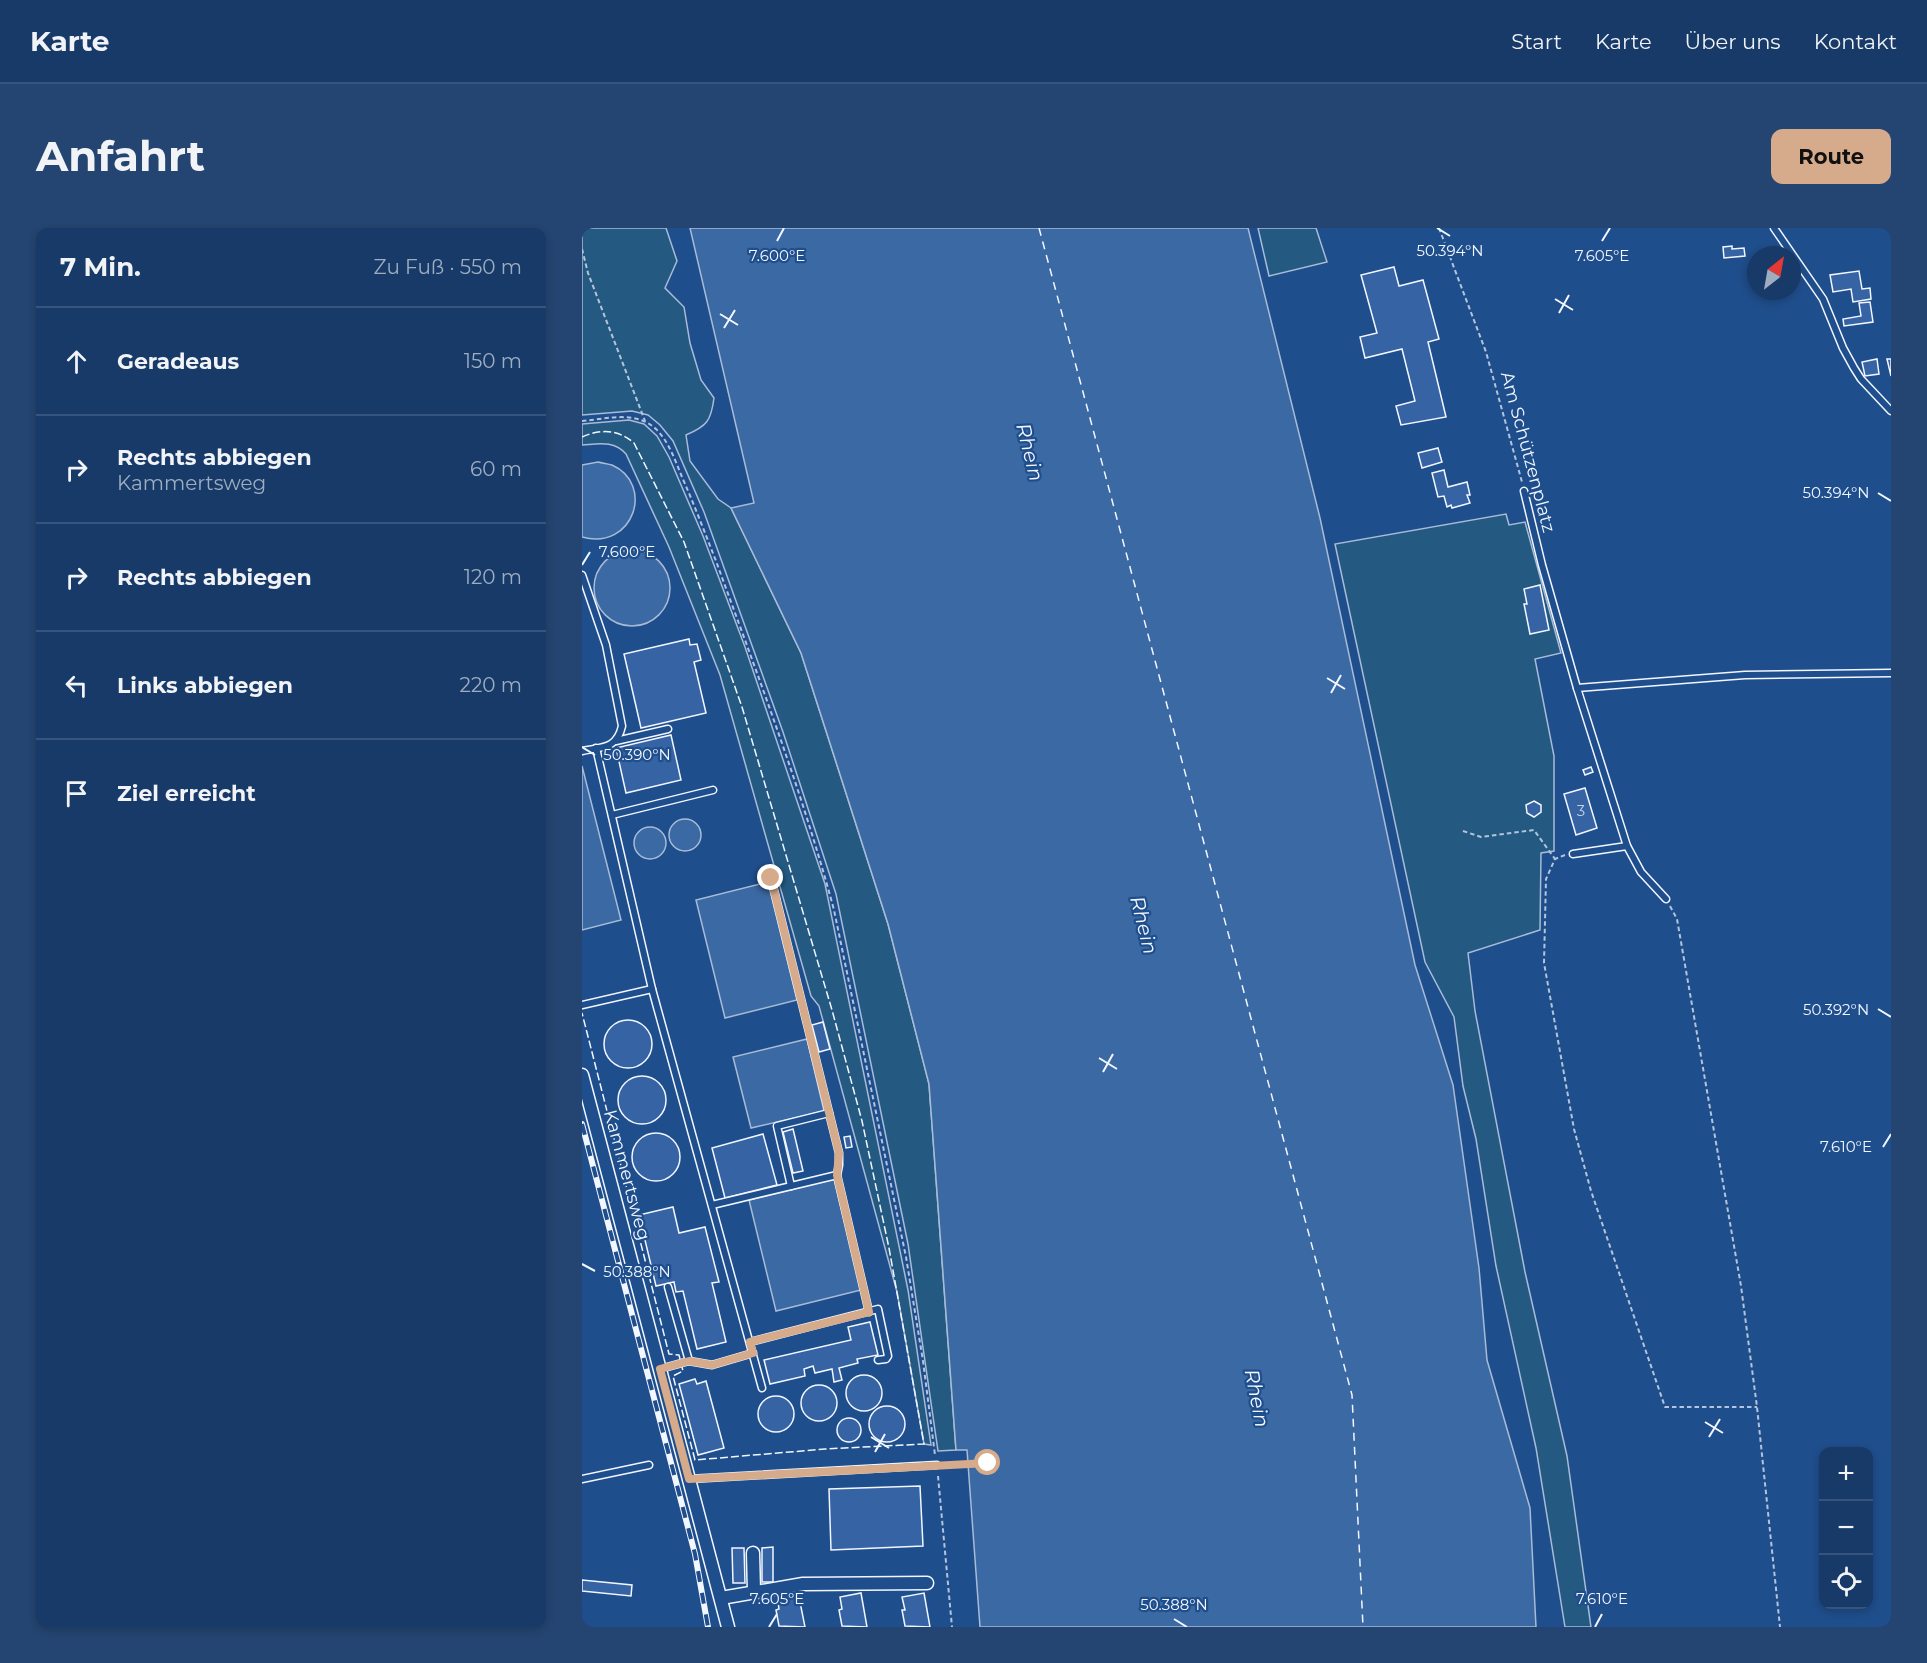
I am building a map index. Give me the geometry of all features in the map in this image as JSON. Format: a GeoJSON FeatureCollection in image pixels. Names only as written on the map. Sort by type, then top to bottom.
{"type":"FeatureCollection","features":[{"type":"Feature","properties":{"kind":"street","name":"Kammertsweg"},"geometry":{"type":"LineString","coordinates":[[582,1075],[728,1627]]}},
{"type":"Feature","properties":{"kind":"street"},"geometry":{"type":"LineString","coordinates":[[753,1553],[754,1591]]}},
{"type":"Feature","properties":{"kind":"street"},"geometry":{"type":"LineString","coordinates":[[721,1598],[803,1584],[927,1583]]}},
{"type":"Feature","properties":{"kind":"lane"},"geometry":{"type":"LineString","coordinates":[[1774,228],[1824,299],[1843,348],[1861,379],[1891,411]]}},
{"type":"Feature","properties":{"kind":"lane","name":"Am Schützenplatz"},"geometry":{"type":"LineString","coordinates":[[1524,491],[1542,565],[1577,688],[1627,846],[1641,872],[1666,899]]}},
{"type":"Feature","properties":{"kind":"lane"},"geometry":{"type":"LineString","coordinates":[[582,575],[606,645],[622,726],[620,737],[616,741]]}},
{"type":"Feature","properties":{"kind":"lane"},"geometry":{"type":"LineString","coordinates":[[1577,688],[1745,675],[1891,673]]}},
{"type":"Feature","properties":{"kind":"lane"},"geometry":{"type":"LineString","coordinates":[[582,751],[668,729]]}},
{"type":"Feature","properties":{"kind":"lane"},"geometry":{"type":"LineString","coordinates":[[596,748],[652,989],[762,1388]]}},
{"type":"Feature","properties":{"kind":"lane"},"geometry":{"type":"LineString","coordinates":[[612,814],[713,789]]}},
{"type":"Feature","properties":{"kind":"lane"},"geometry":{"type":"LineString","coordinates":[[1573,854],[1627,846]]}},
{"type":"Feature","properties":{"kind":"lane"},"geometry":{"type":"LineString","coordinates":[[771,878],[839,1153],[837,1175],[869,1312]]}},
{"type":"Feature","properties":{"kind":"lane"},"geometry":{"type":"LineString","coordinates":[[582,1005],[652,989]]}},
{"type":"Feature","properties":{"kind":"lane"},"geometry":{"type":"LineString","coordinates":[[790,1186],[777,1126],[829,1113]]}},
{"type":"Feature","properties":{"kind":"lane"},"geometry":{"type":"LineString","coordinates":[[712,1205],[837,1175]]}},
{"type":"Feature","properties":{"kind":"lane"},"geometry":{"type":"LineString","coordinates":[[668,1287],[689,1361]]}},
{"type":"Feature","properties":{"kind":"lane"},"geometry":{"type":"LineString","coordinates":[[750,1342],[878,1309],[888,1356],[886,1359],[878,1360]]}},
{"type":"Feature","properties":{"kind":"lane"},"geometry":{"type":"LineString","coordinates":[[660,1369],[689,1361],[712,1365],[753,1353]]}},
{"type":"Feature","properties":{"kind":"lane"},"geometry":{"type":"LineString","coordinates":[[582,1479],[649,1465]]}},
{"type":"Feature","properties":{"kind":"lane"},"geometry":{"type":"LineString","coordinates":[[689,1479],[937,1465]]}},
{"type":"Feature","properties":{"kind":"path","name":"Am Schützenplatz"},"geometry":{"type":"LineString","coordinates":[[1439,228],[1486,352],[1524,491]]}},
{"type":"Feature","properties":{"kind":"path"},"geometry":{"type":"LineString","coordinates":[[582,249],[588,273],[645,421]]}},
{"type":"Feature","properties":{"kind":"path"},"geometry":{"type":"LineString","coordinates":[[582,421],[630,416],[645,421],[666,441],[698,514],[767,699],[822,865],[834,910],[906,1257],[937,1465],[952,1627]]}},
{"type":"Feature","properties":{"kind":"path"},"geometry":{"type":"LineString","coordinates":[[1464,831],[1481,837],[1534,830],[1555,860]]}},
{"type":"Feature","properties":{"kind":"path"},"geometry":{"type":"LineString","coordinates":[[1573,854],[1560,856],[1555,860],[1546,879],[1544,963],[1574,1129],[1591,1191],[1665,1407],[1756,1407]]}},
{"type":"Feature","properties":{"kind":"path"},"geometry":{"type":"LineString","coordinates":[[1666,899],[1677,919],[1741,1286],[1780,1627]]}},
{"type":"Feature","properties":{"kind":"path"},"geometry":{"type":"LineString","coordinates":[[937,1465],[988,1463]]}},
{"type":"Feature","properties":{"kind":"shaded area"},"geometry":{"type":"Polygon","coordinates":[[[582,228],[666,228],[677,261],[665,288],[684,307],[690,343],[701,380],[714,398],[707,422],[686,435],[690,461],[718,499],[731,508],[801,653],[888,924],[929,1084],[956,1450],[938,1451],[908,1244],[836,894],[783,732],[704,512],[673,441],[648,415],[632,411],[582,415],[582,228]]]}},
{"type":"Feature","properties":{"kind":"shaded area"},"geometry":{"type":"Polygon","coordinates":[[[1258,228],[1316,228],[1327,262],[1269,276],[1258,228]]]}},
{"type":"Feature","properties":{"kind":"shaded area"},"geometry":{"type":"Polygon","coordinates":[[[629,420],[644,424],[657,436],[669,457],[703,536],[745,647],[825,884],[908,1290],[931,1445],[924,1444],[897,1292],[819,1006],[811,996],[720,675],[669,547],[626,454],[611,445],[582,445],[582,424],[629,420]]]}},
{"type":"Feature","properties":{"kind":"shaded area"},"geometry":{"type":"Polygon","coordinates":[[[1506,514],[1509,525],[1525,522],[1561,653],[1535,659],[1554,756],[1554,851],[1541,853],[1540,930],[1468,953],[1475,1011],[1525,1272],[1567,1456],[1591,1627],[1565,1627],[1536,1448],[1496,1266],[1476,1139],[1463,1086],[1454,1017],[1425,962],[1335,544],[1506,514]]]}},
{"type":"Feature","properties":{"kind":"water","name":"Rhein"},"geometry":{"type":"Polygon","coordinates":[[[690,228],[1248,228],[1320,518],[1415,965],[1453,1085],[1479,1268],[1487,1360],[1530,1508],[1536,1627],[980,1627],[967,1450],[956,1450],[929,1084],[888,924],[801,653],[731,508],[754,503],[690,228]]]}},
{"type":"Feature","properties":{"kind":"water"},"geometry":{"type":"Polygon","coordinates":[[[598,462],[612,465],[625,474],[633,486],[635,500],[633,513],[626,525],[615,534],[600,539],[582,537],[582,465],[598,462]]]}},
{"type":"Feature","properties":{"kind":"water"},"geometry":{"type":"Polygon","coordinates":[[[640,550],[653,556],[664,567],[670,580],[668,603],[653,620],[640,626],[624,626],[611,620],[596,603],[594,580],[600,567],[617,552],[640,550]]]}},
{"type":"Feature","properties":{"kind":"water"},"geometry":{"type":"Polygon","coordinates":[[[582,766],[621,920],[582,930],[582,766]]]}},
{"type":"Feature","properties":{"kind":"water"},"geometry":{"type":"Polygon","coordinates":[[[685,819],[696,824],[701,835],[696,846],[685,851],[674,846],[669,835],[674,824],[685,819]]]}},
{"type":"Feature","properties":{"kind":"water"},"geometry":{"type":"Polygon","coordinates":[[[650,827],[661,832],[666,843],[661,854],[650,859],[639,854],[634,843],[639,832],[650,827]]]}},
{"type":"Feature","properties":{"kind":"water"},"geometry":{"type":"Polygon","coordinates":[[[768,882],[797,1000],[725,1018],[696,900],[768,882]]]}},
{"type":"Feature","properties":{"kind":"water"},"geometry":{"type":"Polygon","coordinates":[[[807,1039],[824,1111],[751,1128],[733,1057],[807,1039]]]}},
{"type":"Feature","properties":{"kind":"water"},"geometry":{"type":"Polygon","coordinates":[[[834,1179],[861,1290],[776,1311],[749,1200],[834,1179]]]}},
{"type":"Feature","properties":{"kind":"building"},"geometry":{"type":"Polygon","coordinates":[[[1732,246],[1732,249],[1744,248],[1745,256],[1724,258],[1723,247],[1732,246]]]}},
{"type":"Feature","properties":{"kind":"building"},"geometry":{"type":"Polygon","coordinates":[[[1394,267],[1399,286],[1423,280],[1439,339],[1428,342],[1446,417],[1401,425],[1396,406],[1415,401],[1402,349],[1365,358],[1360,337],[1377,333],[1361,275],[1394,267]]]}},
{"type":"Feature","properties":{"kind":"building"},"geometry":{"type":"Polygon","coordinates":[[[1859,271],[1862,289],[1870,288],[1871,299],[1853,302],[1851,289],[1833,292],[1830,275],[1859,271]]]}},
{"type":"Feature","properties":{"kind":"building"},"geometry":{"type":"Polygon","coordinates":[[[1870,302],[1873,322],[1844,326],[1843,319],[1861,316],[1859,303],[1870,302]]]}},
{"type":"Feature","properties":{"kind":"building"},"geometry":{"type":"Polygon","coordinates":[[[1877,359],[1879,374],[1865,376],[1862,362],[1877,359]]]}},
{"type":"Feature","properties":{"kind":"building"},"geometry":{"type":"Polygon","coordinates":[[[1887,359],[1891,359],[1891,376],[1887,359]]]}},
{"type":"Feature","properties":{"kind":"building"},"geometry":{"type":"Polygon","coordinates":[[[1438,448],[1442,462],[1422,468],[1418,453],[1438,448]]]}},
{"type":"Feature","properties":{"kind":"building"},"geometry":{"type":"Polygon","coordinates":[[[1444,470],[1448,487],[1467,482],[1470,495],[1467,495],[1470,503],[1452,508],[1451,505],[1447,507],[1444,496],[1438,497],[1432,473],[1444,470]]]}},
{"type":"Feature","properties":{"kind":"building"},"geometry":{"type":"Polygon","coordinates":[[[1540,585],[1549,630],[1530,634],[1524,604],[1527,604],[1524,589],[1540,585]]]}},
{"type":"Feature","properties":{"kind":"building"},"geometry":{"type":"Polygon","coordinates":[[[689,639],[690,645],[697,644],[701,660],[694,662],[706,713],[641,728],[624,654],[689,639]]]}},
{"type":"Feature","properties":{"kind":"building"},"geometry":{"type":"Polygon","coordinates":[[[671,735],[681,780],[626,793],[616,748],[671,735]]]}},
{"type":"Feature","properties":{"kind":"building"},"geometry":{"type":"Polygon","coordinates":[[[1591,767],[1593,772],[1585,775],[1583,770],[1591,767]]]}},
{"type":"Feature","properties":{"kind":"building"},"geometry":{"type":"Polygon","coordinates":[[[1585,788],[1597,828],[1576,835],[1564,794],[1585,788]]]}},
{"type":"Feature","properties":{"kind":"building"},"geometry":{"type":"Polygon","coordinates":[[[1534,801],[1541,805],[1541,812],[1534,817],[1527,813],[1526,805],[1534,801]]]}},
{"type":"Feature","properties":{"kind":"building"},"geometry":{"type":"Polygon","coordinates":[[[623,1020],[633,1020],[645,1027],[652,1039],[652,1049],[645,1061],[633,1068],[623,1068],[608,1057],[604,1049],[604,1039],[615,1024],[623,1020]]]}},
{"type":"Feature","properties":{"kind":"building"},"geometry":{"type":"Polygon","coordinates":[[[823,1022],[830,1049],[819,1052],[812,1025],[823,1022]]]}},
{"type":"Feature","properties":{"kind":"building"},"geometry":{"type":"Polygon","coordinates":[[[637,1076],[647,1076],[659,1083],[666,1095],[666,1105],[659,1117],[647,1124],[637,1124],[622,1113],[618,1105],[618,1095],[629,1080],[637,1076]]]}},
{"type":"Feature","properties":{"kind":"building"},"geometry":{"type":"Polygon","coordinates":[[[793,1129],[803,1171],[793,1173],[783,1132],[793,1129]]]}},
{"type":"Feature","properties":{"kind":"building"},"geometry":{"type":"Polygon","coordinates":[[[651,1133],[661,1133],[673,1140],[680,1152],[680,1162],[673,1174],[661,1181],[651,1181],[636,1170],[632,1162],[632,1152],[643,1137],[651,1133]]]}},
{"type":"Feature","properties":{"kind":"building"},"geometry":{"type":"Polygon","coordinates":[[[763,1134],[777,1185],[725,1198],[712,1148],[763,1134]]]}},
{"type":"Feature","properties":{"kind":"building"},"geometry":{"type":"Polygon","coordinates":[[[850,1136],[852,1147],[846,1148],[844,1137],[850,1136]]]}},
{"type":"Feature","properties":{"kind":"building"},"geometry":{"type":"Polygon","coordinates":[[[673,1207],[679,1233],[705,1227],[719,1282],[712,1283],[726,1342],[697,1349],[683,1291],[676,1292],[674,1282],[656,1286],[639,1215],[673,1207]]]}},
{"type":"Feature","properties":{"kind":"building"},"geometry":{"type":"Polygon","coordinates":[[[870,1322],[878,1355],[857,1359],[858,1363],[839,1368],[842,1380],[834,1382],[832,1369],[815,1373],[813,1366],[804,1369],[805,1376],[770,1384],[764,1360],[851,1340],[848,1327],[870,1322]]]}},
{"type":"Feature","properties":{"kind":"building"},"geometry":{"type":"Polygon","coordinates":[[[864,1375],[877,1380],[882,1393],[877,1406],[864,1411],[851,1406],[846,1393],[851,1380],[864,1375]]]}},
{"type":"Feature","properties":{"kind":"building"},"geometry":{"type":"Polygon","coordinates":[[[695,1379],[697,1384],[706,1381],[724,1448],[698,1455],[679,1384],[695,1379]]]}},
{"type":"Feature","properties":{"kind":"building"},"geometry":{"type":"Polygon","coordinates":[[[819,1385],[832,1390],[837,1403],[832,1416],[819,1421],[806,1416],[801,1403],[806,1390],[819,1385]]]}},
{"type":"Feature","properties":{"kind":"building"},"geometry":{"type":"Polygon","coordinates":[[[776,1396],[789,1401],[794,1414],[789,1427],[776,1432],[763,1427],[758,1414],[763,1401],[776,1396]]]}},
{"type":"Feature","properties":{"kind":"building"},"geometry":{"type":"Polygon","coordinates":[[[887,1406],[900,1411],[905,1424],[900,1437],[887,1442],[874,1437],[869,1424],[874,1411],[887,1406]]]}},
{"type":"Feature","properties":{"kind":"building"},"geometry":{"type":"Polygon","coordinates":[[[849,1418],[858,1421],[861,1430],[858,1439],[849,1442],[840,1439],[837,1430],[840,1421],[849,1418]]]}},
{"type":"Feature","properties":{"kind":"building"},"geometry":{"type":"Polygon","coordinates":[[[920,1486],[923,1546],[831,1550],[829,1489],[920,1486]]]}},
{"type":"Feature","properties":{"kind":"building"},"geometry":{"type":"Polygon","coordinates":[[[773,1547],[773,1582],[762,1582],[762,1548],[773,1547]]]}},
{"type":"Feature","properties":{"kind":"building"},"geometry":{"type":"Polygon","coordinates":[[[732,1548],[744,1548],[745,1583],[733,1583],[732,1548]]]}},
{"type":"Feature","properties":{"kind":"building"},"geometry":{"type":"Polygon","coordinates":[[[582,1580],[632,1585],[631,1596],[582,1591],[582,1580]]]}},
{"type":"Feature","properties":{"kind":"building"},"geometry":{"type":"Polygon","coordinates":[[[798,1592],[805,1627],[779,1626],[776,1610],[779,1609],[777,1596],[798,1592]]]}},
{"type":"Feature","properties":{"kind":"building"},"geometry":{"type":"Polygon","coordinates":[[[861,1593],[867,1627],[842,1626],[839,1610],[842,1609],[840,1597],[861,1593]]]}},
{"type":"Feature","properties":{"kind":"building"},"geometry":{"type":"Polygon","coordinates":[[[924,1593],[930,1627],[905,1626],[902,1597],[924,1593]]]}},
{"type":"Feature","properties":{"kind":"ferry route"},"geometry":{"type":"LineString","coordinates":[[1039,228],[1352,1395],[1363,1627]]}},
{"type":"Feature","properties":{"kind":"railway"},"geometry":{"type":"LineString","coordinates":[[582,1124],[695,1554],[708,1627]]}},
{"type":"Feature","properties":{"kind":"fence"},"geometry":{"type":"LineString","coordinates":[[582,437],[609,432],[622,435],[634,443],[684,542],[742,707],[832,1010],[862,1121],[889,1248],[924,1444],[825,1449],[695,1460],[673,1376],[683,1371],[679,1355],[669,1354],[582,1013]]}},
{"type":"Feature","properties":{"kind":"route"},"geometry":{"type":"LineString","coordinates":[[771,878],[839,1153],[837,1175],[869,1312],[750,1342],[753,1353],[712,1365],[689,1361],[660,1369],[689,1479],[988,1463]]}}]}
